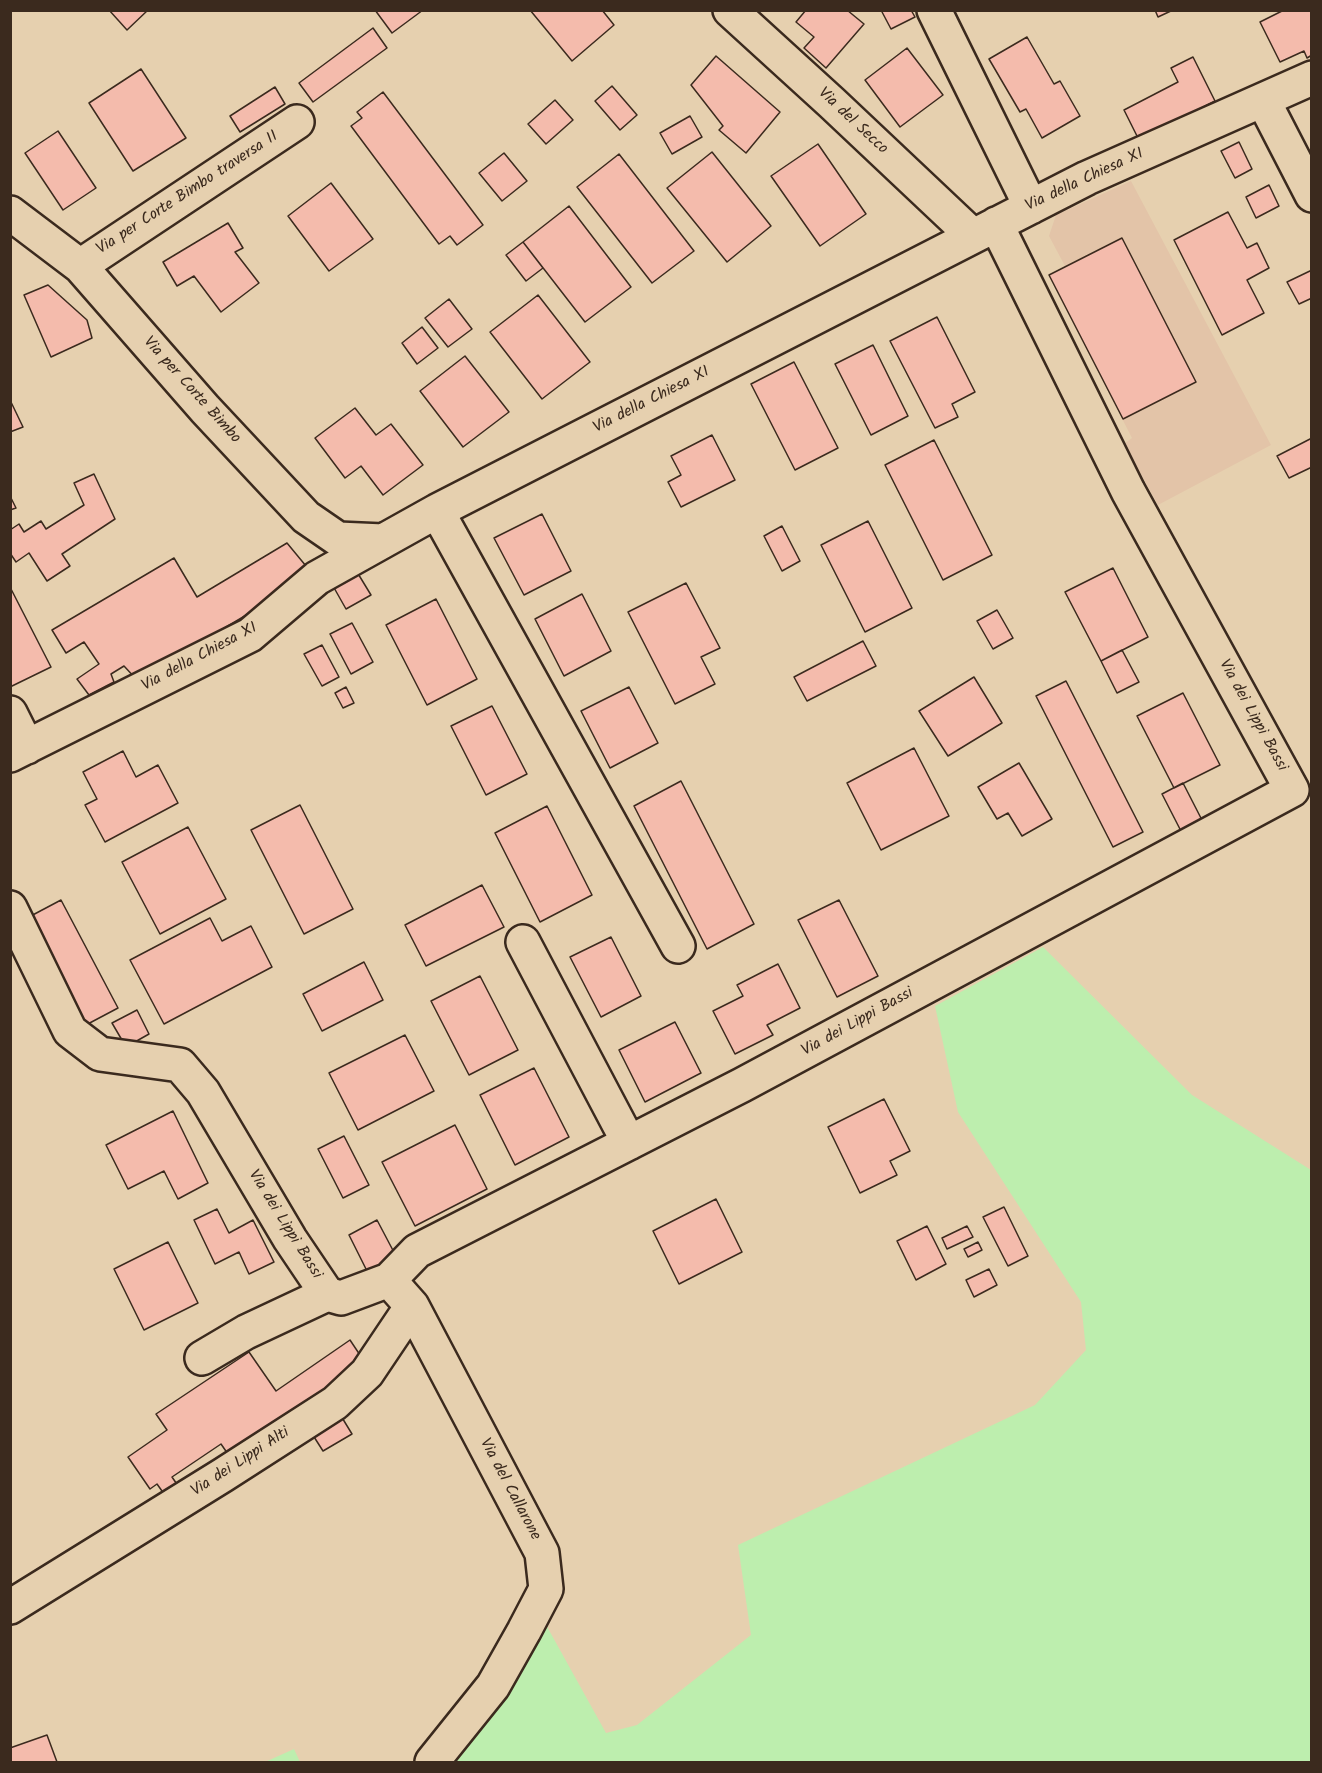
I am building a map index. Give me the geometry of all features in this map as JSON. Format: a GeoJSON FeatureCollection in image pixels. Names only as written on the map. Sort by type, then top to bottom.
{"type":"FeatureCollection","features":[{"type":"Feature","properties":{"kind":"street","name":"Via del Secco"},"geometry":{"type":"LineString","coordinates":[[730,10],[832,103],[984,230]]}},
{"type":"Feature","properties":{"kind":"street"},"geometry":{"type":"LineString","coordinates":[[934,10],[1031,207]]}},
{"type":"Feature","properties":{"kind":"street","name":"Via della Chiesa XI"},"geometry":{"type":"LineString","coordinates":[[19,751],[250,635],[317,578],[437,511],[1087,178],[1311,78]]}},
{"type":"Feature","properties":{"kind":"street"},"geometry":{"type":"LineString","coordinates":[[1263,100],[1311,195]]}},
{"type":"Feature","properties":{"kind":"street","name":"Via per Corte Bimbo traversa II"},"geometry":{"type":"LineString","coordinates":[[80,266],[297,122]]}},
{"type":"Feature","properties":{"kind":"street","name":"Via per Corte Bimbo"},"geometry":{"type":"LineString","coordinates":[[10,213],[80,266],[205,409],[306,517],[338,539],[383,541]]}},
{"type":"Feature","properties":{"kind":"street","name":"Via dei Lippi Bassi"},"geometry":{"type":"LineString","coordinates":[[10,908],[70,1031],[100,1054],[180,1065],[203,1092],[290,1239],[327,1294],[342,1298],[389,1280],[417,1251],[773,1069],[1302,786],[1128,491],[984,230]]}},
{"type":"Feature","properties":{"kind":"street"},"geometry":{"type":"LineString","coordinates":[[437,511],[678,946]]}},
{"type":"Feature","properties":{"kind":"street"},"geometry":{"type":"LineString","coordinates":[[10,713],[19,751]]}},
{"type":"Feature","properties":{"kind":"street"},"geometry":{"type":"LineString","coordinates":[[523,942],[629,1143]]}},
{"type":"Feature","properties":{"kind":"street"},"geometry":{"type":"LineString","coordinates":[[389,1280],[412,1306]]}},
{"type":"Feature","properties":{"kind":"street"},"geometry":{"type":"LineString","coordinates":[[202,1358],[246,1332],[327,1294]]}},
{"type":"Feature","properties":{"kind":"street","name":"Via dei Lippi Alti"},"geometry":{"type":"LineString","coordinates":[[10,1607],[223,1475],[335,1402],[367,1373],[412,1306]]}},
{"type":"Feature","properties":{"kind":"street","name":"Via del Callarone"},"geometry":{"type":"LineString","coordinates":[[412,1306],[542,1553],[546,1589],[493,1686],[432,1762]]}},
{"type":"Feature","properties":{"kind":"shaded area"},"geometry":{"type":"Polygon","coordinates":[[[1131,181],[1271,445],[1158,505],[1124,444],[1132,438],[1049,275],[1065,266],[1049,236],[1056,215],[1131,181]]]}},
{"type":"Feature","properties":{"kind":"green space"},"geometry":{"type":"Polygon","coordinates":[[[1043,947],[1192,1095],[1311,1170],[1311,1762],[450,1762],[545,1623],[606,1733],[637,1725],[751,1635],[738,1545],[1035,1405],[1086,1350],[1081,1302],[958,1112],[935,1006],[1043,947]]]}},
{"type":"Feature","properties":{"kind":"green space"},"geometry":{"type":"Polygon","coordinates":[[[294,1749],[300,1762],[265,1762],[294,1749]]]}},
{"type":"Feature","properties":{"kind":"building"},"geometry":{"type":"Polygon","coordinates":[[[109,10],[148,10],[127,30],[109,10]]]}},
{"type":"Feature","properties":{"kind":"building"},"geometry":{"type":"Polygon","coordinates":[[[375,10],[423,10],[392,33],[375,10]]]}},
{"type":"Feature","properties":{"kind":"building"},"geometry":{"type":"Polygon","coordinates":[[[530,10],[602,10],[614,25],[572,61],[530,10]]]}},
{"type":"Feature","properties":{"kind":"building"},"geometry":{"type":"Polygon","coordinates":[[[806,10],[847,10],[864,24],[826,68],[804,48],[814,37],[796,22],[806,10]]]}},
{"type":"Feature","properties":{"kind":"building"},"geometry":{"type":"Polygon","coordinates":[[[881,10],[911,10],[915,17],[891,29],[881,10]]]}},
{"type":"Feature","properties":{"kind":"building"},"geometry":{"type":"Polygon","coordinates":[[[1155,10],[1173,10],[1158,17],[1155,10]]]}},
{"type":"Feature","properties":{"kind":"building"},"geometry":{"type":"Polygon","coordinates":[[[1284,10],[1312,10],[1312,55],[1307,58],[1304,51],[1280,62],[1260,22],[1284,10]]]}},
{"type":"Feature","properties":{"kind":"building"},"geometry":{"type":"Polygon","coordinates":[[[373,28],[387,48],[313,102],[299,83],[373,28]]]}},
{"type":"Feature","properties":{"kind":"building"},"geometry":{"type":"Polygon","coordinates":[[[1027,37],[1054,84],[1060,81],[1080,116],[1042,138],[1026,109],[1020,112],[989,59],[1027,37]]]}},
{"type":"Feature","properties":{"kind":"building"},"geometry":{"type":"Polygon","coordinates":[[[907,48],[943,95],[900,127],[865,80],[907,48]]]}},
{"type":"Feature","properties":{"kind":"building"},"geometry":{"type":"Polygon","coordinates":[[[716,56],[780,112],[746,153],[719,130],[723,126],[691,85],[716,56]]]}},
{"type":"Feature","properties":{"kind":"building"},"geometry":{"type":"Polygon","coordinates":[[[1193,57],[1215,101],[1139,140],[1124,110],[1178,82],[1171,68],[1193,57]]]}},
{"type":"Feature","properties":{"kind":"building"},"geometry":{"type":"Polygon","coordinates":[[[141,69],[186,138],[133,171],[89,103],[141,69]]]}},
{"type":"Feature","properties":{"kind":"building"},"geometry":{"type":"Polygon","coordinates":[[[612,86],[637,115],[620,130],[595,101],[612,86]]]}},
{"type":"Feature","properties":{"kind":"building"},"geometry":{"type":"Polygon","coordinates":[[[275,87],[285,104],[240,132],[230,116],[275,87]]]}},
{"type":"Feature","properties":{"kind":"building"},"geometry":{"type":"Polygon","coordinates":[[[383,92],[483,225],[457,245],[450,236],[439,244],[351,126],[362,118],[357,112],[383,92]]]}},
{"type":"Feature","properties":{"kind":"building"},"geometry":{"type":"Polygon","coordinates":[[[555,100],[573,120],[546,144],[528,124],[555,100]]]}},
{"type":"Feature","properties":{"kind":"building"},"geometry":{"type":"Polygon","coordinates":[[[690,116],[702,137],[672,154],[660,133],[690,116]]]}},
{"type":"Feature","properties":{"kind":"building"},"geometry":{"type":"Polygon","coordinates":[[[58,131],[96,188],[63,210],[25,153],[58,131]]]}},
{"type":"Feature","properties":{"kind":"building"},"geometry":{"type":"Polygon","coordinates":[[[1239,142],[1252,169],[1235,178],[1221,151],[1239,142]]]}},
{"type":"Feature","properties":{"kind":"building"},"geometry":{"type":"Polygon","coordinates":[[[818,144],[866,214],[820,246],[771,176],[818,144]]]}},
{"type":"Feature","properties":{"kind":"building"},"geometry":{"type":"Polygon","coordinates":[[[712,152],[771,226],[727,262],[667,188],[712,152]]]}},
{"type":"Feature","properties":{"kind":"building"},"geometry":{"type":"Polygon","coordinates":[[[504,153],[527,181],[502,201],[479,173],[504,153]]]}},
{"type":"Feature","properties":{"kind":"building"},"geometry":{"type":"Polygon","coordinates":[[[619,154],[694,251],[652,283],[577,187],[619,154]]]}},
{"type":"Feature","properties":{"kind":"building"},"geometry":{"type":"Polygon","coordinates":[[[331,183],[373,239],[329,271],[288,216],[331,183]]]}},
{"type":"Feature","properties":{"kind":"building"},"geometry":{"type":"Polygon","coordinates":[[[1269,185],[1279,206],[1256,218],[1246,197],[1269,185]]]}},
{"type":"Feature","properties":{"kind":"building"},"geometry":{"type":"Polygon","coordinates":[[[569,206],[631,287],[585,322],[523,242],[569,206]]]}},
{"type":"Feature","properties":{"kind":"building"},"geometry":{"type":"Polygon","coordinates":[[[1228,212],[1247,248],[1257,243],[1269,268],[1247,280],[1264,313],[1222,335],[1174,240],[1228,212]]]}},
{"type":"Feature","properties":{"kind":"building"},"geometry":{"type":"Polygon","coordinates":[[[228,223],[243,248],[235,252],[259,283],[221,312],[194,276],[177,286],[163,262],[228,223]]]}},
{"type":"Feature","properties":{"kind":"building"},"geometry":{"type":"Polygon","coordinates":[[[1122,238],[1196,382],[1123,419],[1049,275],[1122,238]]]}},
{"type":"Feature","properties":{"kind":"building"},"geometry":{"type":"Polygon","coordinates":[[[523,242],[543,268],[526,281],[506,255],[523,242]]]}},
{"type":"Feature","properties":{"kind":"building"},"geometry":{"type":"Polygon","coordinates":[[[1312,270],[1312,298],[1299,304],[1287,282],[1312,270]]]}},
{"type":"Feature","properties":{"kind":"building"},"geometry":{"type":"Polygon","coordinates":[[[48,285],[87,320],[92,338],[51,357],[24,295],[48,285]]]}},
{"type":"Feature","properties":{"kind":"building"},"geometry":{"type":"Polygon","coordinates":[[[538,295],[590,362],[542,399],[490,332],[538,295]]]}},
{"type":"Feature","properties":{"kind":"building"},"geometry":{"type":"Polygon","coordinates":[[[449,299],[472,329],[448,347],[425,318],[449,299]]]}},
{"type":"Feature","properties":{"kind":"building"},"geometry":{"type":"Polygon","coordinates":[[[937,317],[975,392],[952,404],[958,417],[935,428],[890,341],[937,317]]]}},
{"type":"Feature","properties":{"kind":"building"},"geometry":{"type":"Polygon","coordinates":[[[422,327],[438,348],[417,364],[402,343],[422,327]]]}},
{"type":"Feature","properties":{"kind":"building"},"geometry":{"type":"Polygon","coordinates":[[[873,345],[908,416],[871,435],[835,364],[873,345]]]}},
{"type":"Feature","properties":{"kind":"building"},"geometry":{"type":"Polygon","coordinates":[[[465,356],[509,412],[463,447],[420,391],[465,356]]]}},
{"type":"Feature","properties":{"kind":"building"},"geometry":{"type":"Polygon","coordinates":[[[794,362],[838,448],[795,470],[751,384],[794,362]]]}},
{"type":"Feature","properties":{"kind":"building"},"geometry":{"type":"Polygon","coordinates":[[[10,400],[23,427],[10,432],[10,400]]]}},
{"type":"Feature","properties":{"kind":"building"},"geometry":{"type":"Polygon","coordinates":[[[355,408],[376,435],[391,424],[423,465],[383,495],[361,466],[345,478],[315,438],[355,408]]]}},
{"type":"Feature","properties":{"kind":"building"},"geometry":{"type":"Polygon","coordinates":[[[712,435],[735,480],[681,507],[668,482],[681,475],[671,456],[712,435]]]}},
{"type":"Feature","properties":{"kind":"building"},"geometry":{"type":"Polygon","coordinates":[[[1312,438],[1312,467],[1289,478],[1277,456],[1312,438]]]}},
{"type":"Feature","properties":{"kind":"building"},"geometry":{"type":"Polygon","coordinates":[[[934,440],[992,555],[943,580],[885,465],[934,440]]]}},
{"type":"Feature","properties":{"kind":"building"},"geometry":{"type":"Polygon","coordinates":[[[94,474],[115,519],[62,554],[70,566],[47,581],[29,553],[16,562],[10,553],[10,530],[19,524],[24,532],[41,521],[46,529],[84,505],[74,483],[94,474]]]}},
{"type":"Feature","properties":{"kind":"building"},"geometry":{"type":"Polygon","coordinates":[[[10,496],[16,508],[10,510],[10,496]]]}},
{"type":"Feature","properties":{"kind":"building"},"geometry":{"type":"Polygon","coordinates":[[[542,514],[571,571],[524,595],[494,538],[542,514]]]}},
{"type":"Feature","properties":{"kind":"building"},"geometry":{"type":"Polygon","coordinates":[[[868,521],[912,608],[865,632],[821,545],[868,521]]]}},
{"type":"Feature","properties":{"kind":"building"},"geometry":{"type":"Polygon","coordinates":[[[782,526],[800,561],[782,571],[764,536],[782,526]]]}},
{"type":"Feature","properties":{"kind":"building"},"geometry":{"type":"Polygon","coordinates":[[[287,543],[306,566],[275,598],[137,680],[124,666],[111,674],[114,682],[89,695],[77,679],[99,664],[84,642],[66,653],[52,630],[174,558],[197,597],[287,543]]]}},
{"type":"Feature","properties":{"kind":"building"},"geometry":{"type":"Polygon","coordinates":[[[1113,568],[1148,637],[1101,661],[1065,592],[1113,568]]]}},
{"type":"Feature","properties":{"kind":"building"},"geometry":{"type":"Polygon","coordinates":[[[357,572],[371,595],[346,609],[333,586],[357,572]]]}},
{"type":"Feature","properties":{"kind":"building"},"geometry":{"type":"Polygon","coordinates":[[[686,583],[720,648],[701,657],[715,684],[675,704],[628,612],[686,583]]]}},
{"type":"Feature","properties":{"kind":"building"},"geometry":{"type":"Polygon","coordinates":[[[10,587],[51,667],[10,687],[10,587]]]}},
{"type":"Feature","properties":{"kind":"building"},"geometry":{"type":"Polygon","coordinates":[[[582,594],[611,651],[564,676],[535,619],[582,594]]]}},
{"type":"Feature","properties":{"kind":"building"},"geometry":{"type":"Polygon","coordinates":[[[436,599],[477,679],[427,705],[386,625],[436,599]]]}},
{"type":"Feature","properties":{"kind":"building"},"geometry":{"type":"Polygon","coordinates":[[[997,610],[1013,638],[993,649],[977,621],[997,610]]]}},
{"type":"Feature","properties":{"kind":"building"},"geometry":{"type":"Polygon","coordinates":[[[352,623],[373,662],[351,674],[330,634],[352,623]]]}},
{"type":"Feature","properties":{"kind":"building"},"geometry":{"type":"Polygon","coordinates":[[[863,641],[876,666],[807,701],[794,677],[863,641]]]}},
{"type":"Feature","properties":{"kind":"building"},"geometry":{"type":"Polygon","coordinates":[[[322,645],[339,677],[322,686],[304,654],[322,645]]]}},
{"type":"Feature","properties":{"kind":"building"},"geometry":{"type":"Polygon","coordinates":[[[1122,650],[1139,682],[1117,693],[1101,661],[1122,650]]]}},
{"type":"Feature","properties":{"kind":"building"},"geometry":{"type":"Polygon","coordinates":[[[974,677],[1002,723],[948,756],[919,711],[974,677]]]}},
{"type":"Feature","properties":{"kind":"building"},"geometry":{"type":"Polygon","coordinates":[[[1066,681],[1143,832],[1113,847],[1036,696],[1066,681]]]}},
{"type":"Feature","properties":{"kind":"building"},"geometry":{"type":"Polygon","coordinates":[[[346,687],[354,703],[343,708],[335,693],[346,687]]]}},
{"type":"Feature","properties":{"kind":"building"},"geometry":{"type":"Polygon","coordinates":[[[629,687],[658,743],[610,768],[581,711],[629,687]]]}},
{"type":"Feature","properties":{"kind":"building"},"geometry":{"type":"Polygon","coordinates":[[[1183,693],[1220,765],[1174,788],[1137,716],[1183,693]]]}},
{"type":"Feature","properties":{"kind":"building"},"geometry":{"type":"Polygon","coordinates":[[[492,706],[527,774],[486,795],[451,726],[492,706]]]}},
{"type":"Feature","properties":{"kind":"building"},"geometry":{"type":"Polygon","coordinates":[[[914,748],[949,816],[881,850],[847,783],[914,748]]]}},
{"type":"Feature","properties":{"kind":"building"},"geometry":{"type":"Polygon","coordinates":[[[123,751],[136,777],[158,765],[178,803],[105,842],[85,805],[97,799],[83,772],[123,751]]]}},
{"type":"Feature","properties":{"kind":"building"},"geometry":{"type":"Polygon","coordinates":[[[1019,763],[1052,819],[1022,836],[1008,813],[997,819],[978,787],[1019,763]]]}},
{"type":"Feature","properties":{"kind":"building"},"geometry":{"type":"Polygon","coordinates":[[[681,781],[754,924],[707,949],[634,806],[681,781]]]}},
{"type":"Feature","properties":{"kind":"building"},"geometry":{"type":"Polygon","coordinates":[[[1183,783],[1204,824],[1183,835],[1162,794],[1183,783]]]}},
{"type":"Feature","properties":{"kind":"building"},"geometry":{"type":"Polygon","coordinates":[[[300,805],[353,909],[304,934],[251,830],[300,805]]]}},
{"type":"Feature","properties":{"kind":"building"},"geometry":{"type":"Polygon","coordinates":[[[547,806],[592,895],[540,922],[495,833],[547,806]]]}},
{"type":"Feature","properties":{"kind":"building"},"geometry":{"type":"Polygon","coordinates":[[[188,827],[226,899],[160,934],[122,862],[188,827]]]}},
{"type":"Feature","properties":{"kind":"building"},"geometry":{"type":"Polygon","coordinates":[[[482,885],[504,927],[426,966],[405,925],[482,885]]]}},
{"type":"Feature","properties":{"kind":"building"},"geometry":{"type":"Polygon","coordinates":[[[61,900],[118,1008],[84,1026],[27,918],[61,900]]]}},
{"type":"Feature","properties":{"kind":"building"},"geometry":{"type":"Polygon","coordinates":[[[839,900],[878,976],[837,997],[798,920],[839,900]]]}},
{"type":"Feature","properties":{"kind":"building"},"geometry":{"type":"Polygon","coordinates":[[[210,918],[222,941],[251,926],[272,967],[164,1024],[130,960],[210,918]]]}},
{"type":"Feature","properties":{"kind":"building"},"geometry":{"type":"Polygon","coordinates":[[[611,937],[641,996],[601,1017],[570,957],[611,937]]]}},
{"type":"Feature","properties":{"kind":"building"},"geometry":{"type":"Polygon","coordinates":[[[364,962],[383,1000],[322,1031],[303,994],[364,962]]]}},
{"type":"Feature","properties":{"kind":"building"},"geometry":{"type":"Polygon","coordinates":[[[778,964],[800,1008],[767,1025],[773,1035],[735,1054],[713,1011],[743,996],[737,985],[778,964]]]}},
{"type":"Feature","properties":{"kind":"building"},"geometry":{"type":"Polygon","coordinates":[[[480,976],[518,1050],[469,1075],[431,1001],[480,976]]]}},
{"type":"Feature","properties":{"kind":"building"},"geometry":{"type":"Polygon","coordinates":[[[137,1010],[149,1034],[126,1047],[112,1023],[137,1010]]]}},
{"type":"Feature","properties":{"kind":"building"},"geometry":{"type":"Polygon","coordinates":[[[675,1022],[701,1073],[645,1102],[619,1050],[675,1022]]]}},
{"type":"Feature","properties":{"kind":"building"},"geometry":{"type":"Polygon","coordinates":[[[405,1035],[434,1091],[358,1130],[329,1073],[405,1035]]]}},
{"type":"Feature","properties":{"kind":"building"},"geometry":{"type":"Polygon","coordinates":[[[534,1068],[569,1137],[515,1165],[480,1095],[534,1068]]]}},
{"type":"Feature","properties":{"kind":"building"},"geometry":{"type":"Polygon","coordinates":[[[884,1099],[910,1151],[890,1161],[897,1175],[860,1193],[828,1127],[884,1099]]]}},
{"type":"Feature","properties":{"kind":"building"},"geometry":{"type":"Polygon","coordinates":[[[173,1111],[208,1183],[178,1199],[164,1171],[128,1189],[106,1145],[173,1111]]]}},
{"type":"Feature","properties":{"kind":"building"},"geometry":{"type":"Polygon","coordinates":[[[455,1125],[487,1189],[415,1226],[382,1162],[455,1125]]]}},
{"type":"Feature","properties":{"kind":"building"},"geometry":{"type":"Polygon","coordinates":[[[344,1136],[369,1185],[343,1198],[318,1149],[344,1136]]]}},
{"type":"Feature","properties":{"kind":"building"},"geometry":{"type":"Polygon","coordinates":[[[716,1199],[742,1252],[679,1284],[653,1231],[716,1199]]]}},
{"type":"Feature","properties":{"kind":"building"},"geometry":{"type":"Polygon","coordinates":[[[1004,1207],[1028,1256],[1008,1266],[983,1217],[1004,1207]]]}},
{"type":"Feature","properties":{"kind":"building"},"geometry":{"type":"Polygon","coordinates":[[[217,1209],[229,1233],[253,1220],[274,1262],[249,1274],[239,1252],[215,1264],[194,1220],[217,1209]]]}},
{"type":"Feature","properties":{"kind":"building"},"geometry":{"type":"Polygon","coordinates":[[[377,1220],[397,1258],[368,1273],[349,1235],[377,1220]]]}},
{"type":"Feature","properties":{"kind":"building"},"geometry":{"type":"Polygon","coordinates":[[[927,1226],[946,1264],[916,1280],[897,1241],[927,1226]]]}},
{"type":"Feature","properties":{"kind":"building"},"geometry":{"type":"Polygon","coordinates":[[[967,1226],[973,1237],[947,1249],[942,1238],[967,1226]]]}},
{"type":"Feature","properties":{"kind":"building"},"geometry":{"type":"Polygon","coordinates":[[[168,1242],[198,1303],[144,1330],[114,1269],[168,1242]]]}},
{"type":"Feature","properties":{"kind":"building"},"geometry":{"type":"Polygon","coordinates":[[[978,1242],[982,1250],[968,1257],[964,1249],[978,1242]]]}},
{"type":"Feature","properties":{"kind":"building"},"geometry":{"type":"Polygon","coordinates":[[[989,1269],[997,1285],[974,1297],[966,1280],[989,1269]]]}},
{"type":"Feature","properties":{"kind":"building"},"geometry":{"type":"Polygon","coordinates":[[[350,1340],[366,1364],[230,1457],[221,1444],[172,1477],[185,1496],[172,1505],[157,1484],[150,1489],[128,1457],[167,1430],[156,1414],[249,1352],[276,1391],[350,1340]]]}},
{"type":"Feature","properties":{"kind":"building"},"geometry":{"type":"Polygon","coordinates":[[[338,1411],[352,1434],[323,1451],[309,1429],[338,1411]]]}},
{"type":"Feature","properties":{"kind":"building"},"geometry":{"type":"Polygon","coordinates":[[[47,1735],[57,1762],[10,1762],[10,1748],[47,1735]]]}}]}
